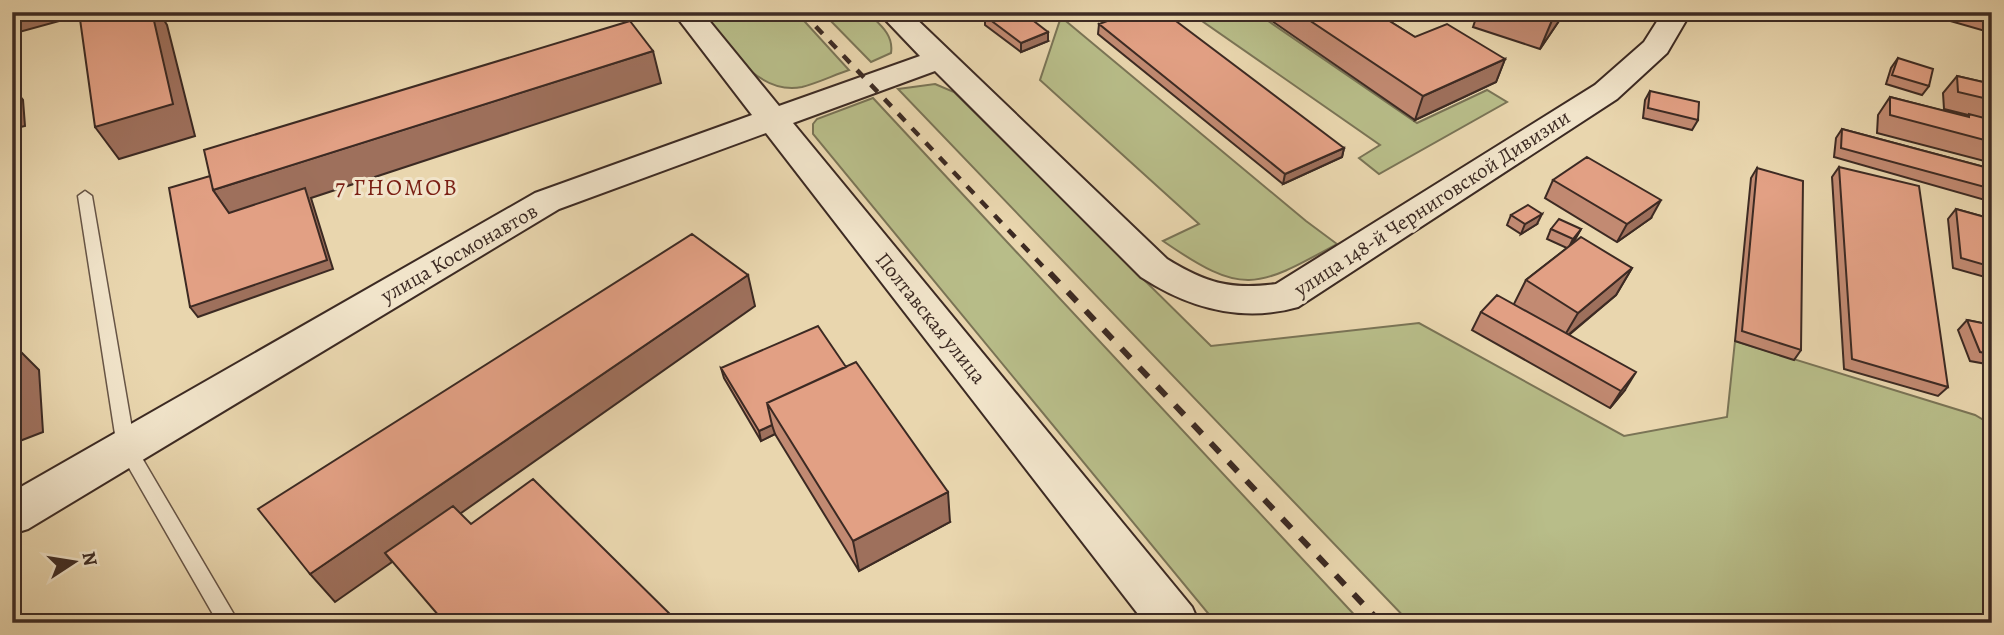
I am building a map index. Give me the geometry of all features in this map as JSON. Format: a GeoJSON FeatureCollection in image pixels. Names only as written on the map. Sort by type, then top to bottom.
{"type":"FeatureCollection","features":[{"type":"Feature","properties":{"kind":"street","name":"Полтавская улица"},"geometry":{"type":"LineString","coordinates":[[687,12],[1175,623]]}},
{"type":"Feature","properties":{"kind":"street"},"geometry":{"type":"LineString","coordinates":[[892,12],[939,59]]}},
{"type":"Feature","properties":{"kind":"street","name":"улица 148-й Черниговской Дивизии"},"geometry":{"type":"LineString","coordinates":[[939,59],[1154,268],[1185,289],[1245,303],[1285,297],[1606,92],[1656,47],[1677,12]]}},
{"type":"Feature","properties":{"kind":"street","name":"улица Космонавтов"},"geometry":{"type":"LineString","coordinates":[[12,515],[547,201],[939,59]]}},
{"type":"Feature","properties":{"kind":"lane"},"geometry":{"type":"LineString","coordinates":[[85,196],[125,447],[229,623]]}},
{"type":"Feature","properties":{"kind":"green space"},"geometry":{"type":"Polygon","coordinates":[[[702,12],[796,12],[849,70],[802,87],[785,88],[770,83],[756,75],[732,52],[702,12]]]}},
{"type":"Feature","properties":{"kind":"green space"},"geometry":{"type":"Polygon","coordinates":[[[822,12],[867,12],[888,35],[891,53],[871,62],[822,12]]]}},
{"type":"Feature","properties":{"kind":"green space"},"geometry":{"type":"Polygon","coordinates":[[[1189,12],[1255,12],[1417,123],[1487,90],[1507,102],[1379,174],[1359,158],[1380,145],[1189,12]]]}},
{"type":"Feature","properties":{"kind":"green space"},"geometry":{"type":"Polygon","coordinates":[[[1061,17],[1337,244],[1286,270],[1249,280],[1212,271],[1163,241],[1199,224],[1040,80],[1061,17]]]}},
{"type":"Feature","properties":{"kind":"green space"},"geometry":{"type":"Polygon","coordinates":[[[935,84],[954,92],[1211,346],[1419,323],[1624,436],[1727,417],[1735,341],[1975,415],[1992,425],[1992,623],[1410,623],[898,89],[935,84]]]}},
{"type":"Feature","properties":{"kind":"green space"},"geometry":{"type":"Polygon","coordinates":[[[873,98],[1362,623],[1216,623],[813,134],[813,124],[817,119],[873,98]]]}},
{"type":"Feature","properties":{"kind":"building"},"geometry":{"type":"Polygon","coordinates":[[[79,12],[152,12],[173,104],[95,127],[79,12]]]}},
{"type":"Feature","properties":{"kind":"building"},"geometry":{"type":"Polygon","coordinates":[[[994,12],[1022,12],[1048,32],[1021,43],[985,16],[994,12]]]}},
{"type":"Feature","properties":{"kind":"building"},"geometry":{"type":"Polygon","coordinates":[[[1132,12],[1164,12],[1344,148],[1285,174],[1099,24],[1132,12]]]}},
{"type":"Feature","properties":{"kind":"building"},"geometry":{"type":"Polygon","coordinates":[[[1297,12],[1375,12],[1415,37],[1447,24],[1505,59],[1423,96],[1297,12]]]}},
{"type":"Feature","properties":{"kind":"building"},"geometry":{"type":"Polygon","coordinates":[[[1535,12],[1556,12],[1553,18],[1535,12]]]}},
{"type":"Feature","properties":{"kind":"building"},"geometry":{"type":"Polygon","coordinates":[[[630,21],[653,51],[213,190],[204,150],[630,21]]]}},
{"type":"Feature","properties":{"kind":"building"},"geometry":{"type":"Polygon","coordinates":[[[1898,58],[1933,69],[1929,86],[1892,75],[1898,58]]]}},
{"type":"Feature","properties":{"kind":"building"},"geometry":{"type":"Polygon","coordinates":[[[1957,76],[1992,84],[1992,100],[1958,92],[1957,76]]]}},
{"type":"Feature","properties":{"kind":"building"},"geometry":{"type":"Polygon","coordinates":[[[12,91],[16,91],[17,116],[12,118],[12,91]]]}},
{"type":"Feature","properties":{"kind":"building"},"geometry":{"type":"Polygon","coordinates":[[[1650,91],[1699,102],[1698,120],[1648,108],[1650,91]]]}},
{"type":"Feature","properties":{"kind":"building"},"geometry":{"type":"Polygon","coordinates":[[[1890,97],[1969,117],[1969,114],[1992,120],[1992,142],[1890,115],[1890,97]]]}},
{"type":"Feature","properties":{"kind":"building"},"geometry":{"type":"Polygon","coordinates":[[[1842,129],[1992,169],[1992,189],[1841,148],[1842,129]]]}},
{"type":"Feature","properties":{"kind":"building"},"geometry":{"type":"Polygon","coordinates":[[[1587,157],[1661,200],[1627,224],[1553,180],[1587,157]]]}},
{"type":"Feature","properties":{"kind":"building"},"geometry":{"type":"Polygon","coordinates":[[[1839,167],[1919,186],[1948,387],[1852,359],[1839,167]]]}},
{"type":"Feature","properties":{"kind":"building"},"geometry":{"type":"Polygon","coordinates":[[[1757,168],[1803,181],[1801,350],[1742,331],[1757,168]]]}},
{"type":"Feature","properties":{"kind":"building"},"geometry":{"type":"Polygon","coordinates":[[[210,176],[213,190],[229,213],[305,188],[327,260],[190,307],[169,188],[210,176]]]}},
{"type":"Feature","properties":{"kind":"building"},"geometry":{"type":"Polygon","coordinates":[[[1528,205],[1542,214],[1525,224],[1511,215],[1528,205]]]}},
{"type":"Feature","properties":{"kind":"building"},"geometry":{"type":"Polygon","coordinates":[[[1956,209],[1992,219],[1992,267],[1961,258],[1956,209]]]}},
{"type":"Feature","properties":{"kind":"building"},"geometry":{"type":"Polygon","coordinates":[[[1559,219],[1581,229],[1573,239],[1551,229],[1559,219]]]}},
{"type":"Feature","properties":{"kind":"building"},"geometry":{"type":"Polygon","coordinates":[[[692,234],[748,275],[310,574],[258,509],[692,234]]]}},
{"type":"Feature","properties":{"kind":"building"},"geometry":{"type":"Polygon","coordinates":[[[1581,237],[1632,268],[1578,313],[1526,280],[1581,237]]]}},
{"type":"Feature","properties":{"kind":"building"},"geometry":{"type":"Polygon","coordinates":[[[1497,295],[1636,372],[1621,391],[1481,312],[1497,295]]]}},
{"type":"Feature","properties":{"kind":"building"},"geometry":{"type":"Polygon","coordinates":[[[1967,320],[1992,325],[1992,354],[1980,352],[1967,320]]]}},
{"type":"Feature","properties":{"kind":"building"},"geometry":{"type":"Polygon","coordinates":[[[818,326],[846,367],[767,403],[772,425],[759,431],[721,368],[818,326]]]}},
{"type":"Feature","properties":{"kind":"building"},"geometry":{"type":"Polygon","coordinates":[[[856,362],[948,492],[853,541],[767,403],[856,362]]]}},
{"type":"Feature","properties":{"kind":"building"},"geometry":{"type":"Polygon","coordinates":[[[533,479],[679,623],[445,623],[385,553],[453,506],[471,524],[533,479]]]}},
{"type":"Feature","properties":{"kind":"railway"},"geometry":{"type":"LineString","coordinates":[[802,12],[1051,275]]}},
{"type":"Feature","properties":{"kind":"railway"},"geometry":{"type":"LineString","coordinates":[[1050,273],[1381,623]]}},
{"type":"Feature","properties":{"kind":"district","name":"7 ГНОМОВ"},"geometry":{"type":"Point","coordinates":[397,187]}}]}
